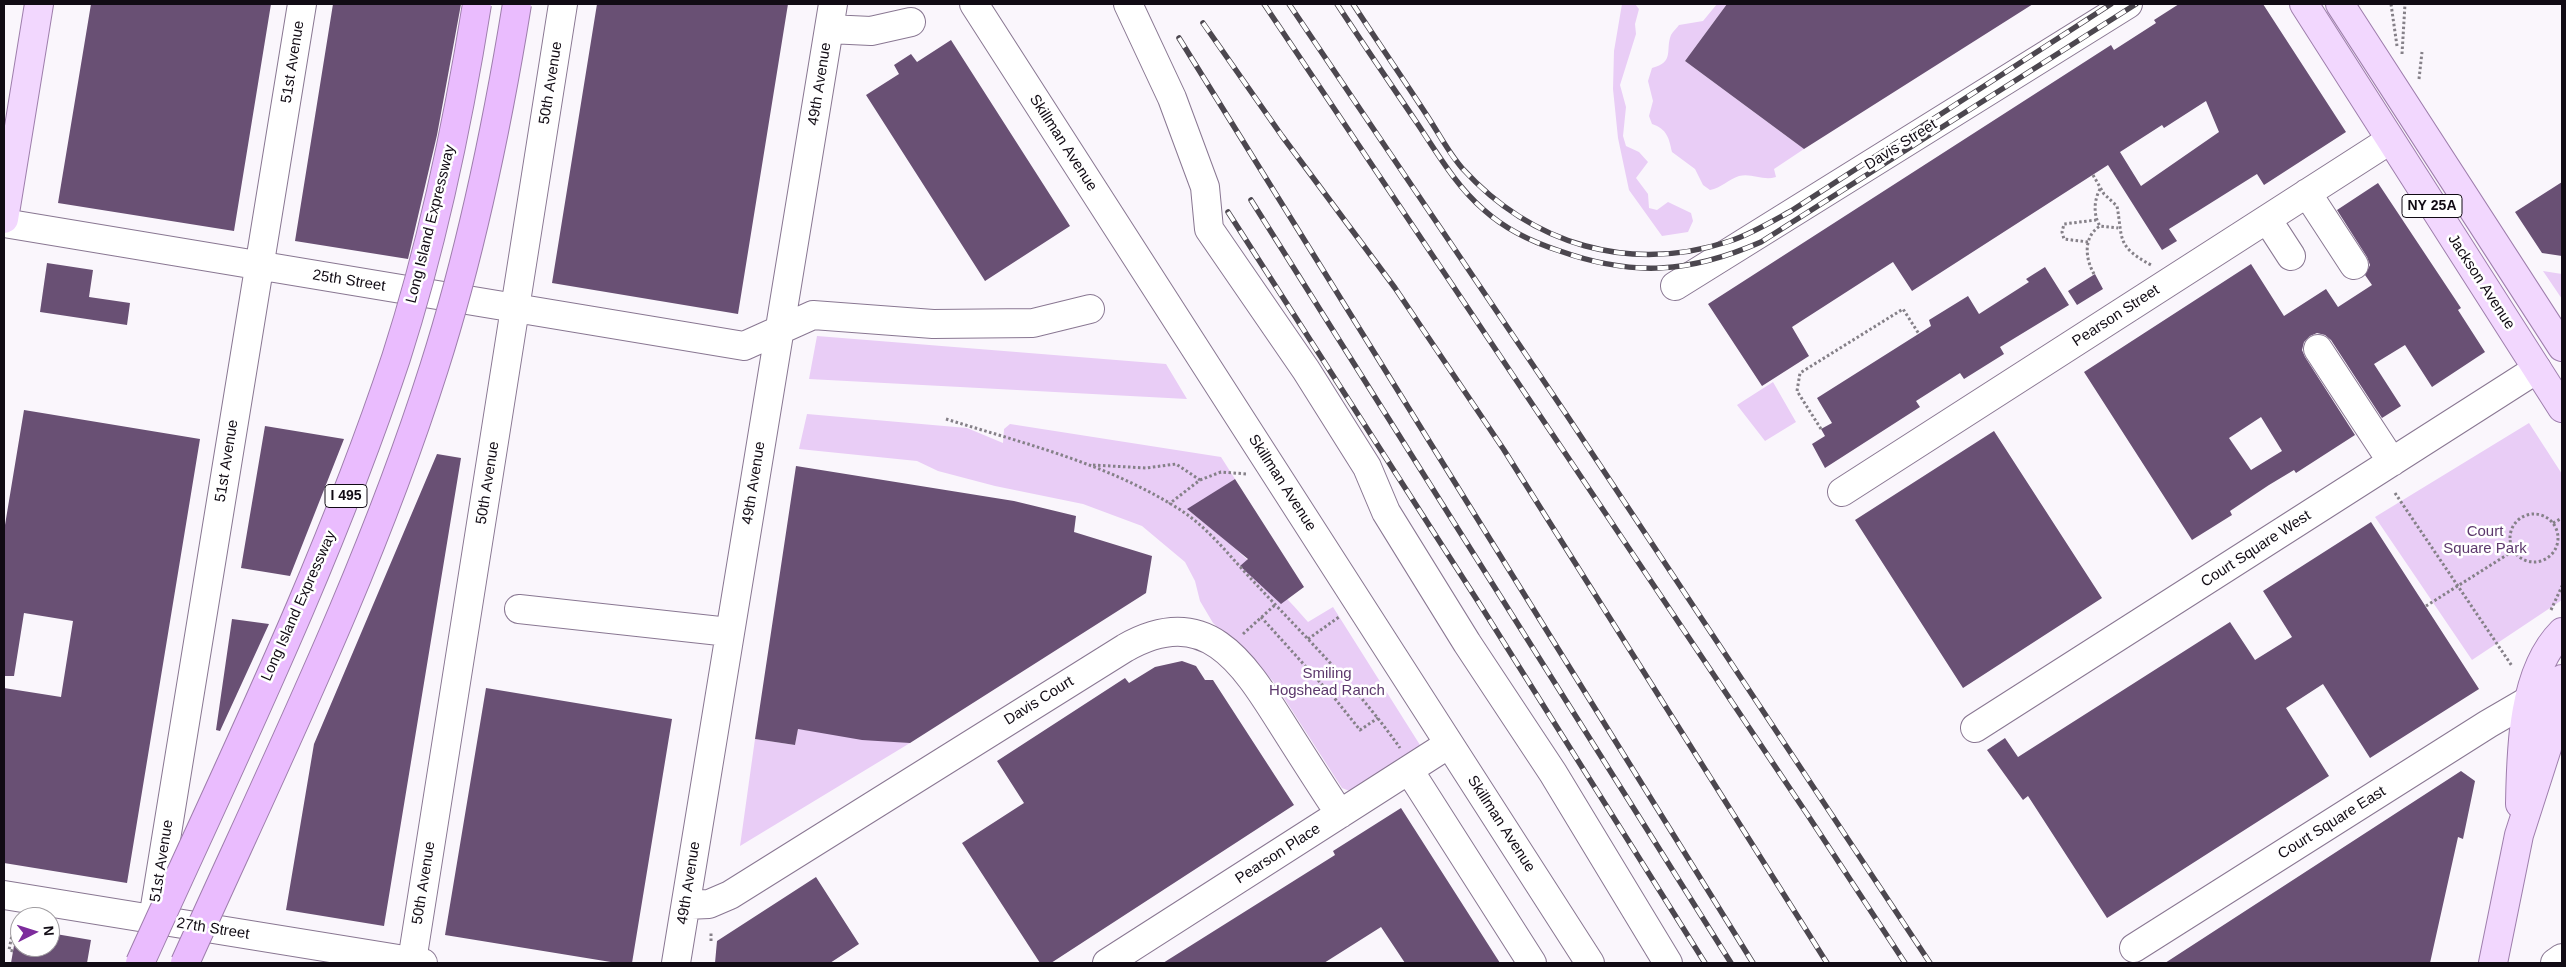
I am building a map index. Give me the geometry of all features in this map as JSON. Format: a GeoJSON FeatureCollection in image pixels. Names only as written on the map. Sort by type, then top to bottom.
{"type":"FeatureCollection","features":[{"type":"Feature","properties":{"kind":"highway","name":"Long Island Expressway"},"geometry":{"type":"LineString","coordinates":[[140,963],[309,588],[375,418],[408,318],[437,206],[453,138],[477,4]]}},
{"type":"Feature","properties":{"kind":"highway","name":"I 495"},"geometry":{"type":"LineString","coordinates":[[185,963],[359,572],[419,414],[472,238],[493,138],[517,4]]}},
{"type":"Feature","properties":{"kind":"main road"},"geometry":{"type":"LineString","coordinates":[[4,221],[39,4]]}},
{"type":"Feature","properties":{"kind":"main road","name":"Jackson Avenue"},"geometry":{"type":"LineString","coordinates":[[2304,4],[2562,408]]}},
{"type":"Feature","properties":{"kind":"main road","name":"NY 25A"},"geometry":{"type":"LineString","coordinates":[[2340,4],[2562,348]]}},
{"type":"Feature","properties":{"kind":"main road"},"geometry":{"type":"LineString","coordinates":[[2519,835],[2521,749],[2531,699],[2554,625]]}},
{"type":"Feature","properties":{"kind":"main road"},"geometry":{"type":"LineString","coordinates":[[2493,963],[2519,835],[2547,748],[2562,679]]}},
{"type":"Feature","properties":{"kind":"street","name":"51st Avenue"},"geometry":{"type":"LineString","coordinates":[[153,919],[302,4]]}},
{"type":"Feature","properties":{"kind":"street","name":"50th Avenue"},"geometry":{"type":"LineString","coordinates":[[418,962],[515,309],[563,4]]}},
{"type":"Feature","properties":{"kind":"street","name":"Skillman Avenue"},"geometry":{"type":"LineString","coordinates":[[974,4],[1590,963]]}},
{"type":"Feature","properties":{"kind":"street"},"geometry":{"type":"LineString","coordinates":[[1128,4],[1172,98],[1205,187],[1209,229],[1306,370],[1367,467],[1386,512],[1467,643],[1553,773],[1668,963]]}},
{"type":"Feature","properties":{"kind":"street","name":"Davis Street"},"geometry":{"type":"LineString","coordinates":[[1675,286],[2128,4]]}},
{"type":"Feature","properties":{"kind":"street"},"geometry":{"type":"LineString","coordinates":[[831,16],[872,31],[911,22]]}},
{"type":"Feature","properties":{"kind":"street","name":"49th Avenue"},"geometry":{"type":"LineString","coordinates":[[676,963],[831,16]]}},
{"type":"Feature","properties":{"kind":"street","name":"Pearson Street"},"geometry":{"type":"LineString","coordinates":[[1842,492],[2390,140]]}},
{"type":"Feature","properties":{"kind":"street"},"geometry":{"type":"LineString","coordinates":[[2307,193],[2354,265]]}},
{"type":"Feature","properties":{"kind":"street"},"geometry":{"type":"LineString","coordinates":[[2272,216],[2296,252]]}},
{"type":"Feature","properties":{"kind":"street","name":"25th Street"},"geometry":{"type":"LineString","coordinates":[[4,221],[259,267],[744,346],[813,315],[933,324],[1033,323],[1090,309]]}},
{"type":"Feature","properties":{"kind":"street"},"geometry":{"type":"LineString","coordinates":[[2318,348],[2392,462]]}},
{"type":"Feature","properties":{"kind":"street","name":"Court Square West"},"geometry":{"type":"LineString","coordinates":[[1975,728],[2537,369]]}},
{"type":"Feature","properties":{"kind":"street"},"geometry":{"type":"LineString","coordinates":[[519,609],[729,632]]}},
{"type":"Feature","properties":{"kind":"street","name":"Davis Court"},"geometry":{"type":"LineString","coordinates":[[686,905],[710,904],[730,895],[1142,638],[1173,631],[1193,632],[1214,641],[1231,653],[1259,688],[1340,814]]}},
{"type":"Feature","properties":{"kind":"street","name":"Court Square East"},"geometry":{"type":"LineString","coordinates":[[2134,948],[2488,724],[2531,699]]}},
{"type":"Feature","properties":{"kind":"street","name":"Pearson Place"},"geometry":{"type":"LineString","coordinates":[[1107,963],[1450,744]]}},
{"type":"Feature","properties":{"kind":"street"},"geometry":{"type":"LineString","coordinates":[[1411,769],[1532,963]]}},
{"type":"Feature","properties":{"kind":"street","name":"27th Street"},"geometry":{"type":"LineString","coordinates":[[10,906],[153,919],[418,962]]}},
{"type":"Feature","properties":{"kind":"street"},"geometry":{"type":"LineString","coordinates":[[2555,963],[2562,958]]}},
{"type":"Feature","properties":{"kind":"path"},"geometry":{"type":"LineString","coordinates":[[2391,4],[2398,51]]}},
{"type":"Feature","properties":{"kind":"path"},"geometry":{"type":"LineString","coordinates":[[2402,57],[2404,4]]}},
{"type":"Feature","properties":{"kind":"path"},"geometry":{"type":"LineString","coordinates":[[2419,79],[2422,52]]}},
{"type":"Feature","properties":{"kind":"path"},"geometry":{"type":"LineString","coordinates":[[2093,175],[2100,188],[2117,206],[2120,237],[2127,248],[2138,258],[2154,267]]}},
{"type":"Feature","properties":{"kind":"path"},"geometry":{"type":"LineString","coordinates":[[2100,188],[2096,196],[2096,220],[2100,226]]}},
{"type":"Feature","properties":{"kind":"path"},"geometry":{"type":"LineString","coordinates":[[2088,242],[2064,239],[2062,232],[2064,224],[2096,220]]}},
{"type":"Feature","properties":{"kind":"path"},"geometry":{"type":"LineString","coordinates":[[2094,274],[2088,264],[2088,242],[2094,229],[2100,226],[2118,228]]}},
{"type":"Feature","properties":{"kind":"path"},"geometry":{"type":"LineString","coordinates":[[1821,429],[1797,391],[1800,373],[1903,308],[1919,334]]}},
{"type":"Feature","properties":{"kind":"path"},"geometry":{"type":"LineString","coordinates":[[946,419],[1088,464],[1122,479],[1180,510],[1215,540],[1349,682],[1378,718],[1411,769]]}},
{"type":"Feature","properties":{"kind":"path"},"geometry":{"type":"LineString","coordinates":[[1088,464],[1146,468],[1176,464],[1200,480]]}},
{"type":"Feature","properties":{"kind":"path"},"geometry":{"type":"LineString","coordinates":[[1169,504],[1200,480],[1221,472],[1248,474]]}},
{"type":"Feature","properties":{"kind":"path"},"geometry":{"type":"LineString","coordinates":[[2395,493],[2512,666]]}},
{"type":"Feature","properties":{"kind":"path"},"geometry":{"type":"LineString","coordinates":[[2538,513],[2546,516],[2554,523],[2559,538],[2557,546],[2550,557],[2542,561],[2529,562],[2521,559],[2514,552],[2510,544],[2511,529],[2523,516],[2538,513]]}},
{"type":"Feature","properties":{"kind":"path"},"geometry":{"type":"LineString","coordinates":[[2554,523],[2562,518]]}},
{"type":"Feature","properties":{"kind":"path"},"geometry":{"type":"LineString","coordinates":[[2426,606],[2514,552]]}},
{"type":"Feature","properties":{"kind":"path"},"geometry":{"type":"LineString","coordinates":[[2554,625],[2562,586]]}},
{"type":"Feature","properties":{"kind":"path"},"geometry":{"type":"LineString","coordinates":[[1231,653],[1242,635],[1276,604]]}},
{"type":"Feature","properties":{"kind":"path"},"geometry":{"type":"LineString","coordinates":[[1308,639],[1339,616]]}},
{"type":"Feature","properties":{"kind":"path"},"geometry":{"type":"LineString","coordinates":[[1262,617],[1360,730],[1378,718]]}},
{"type":"Feature","properties":{"kind":"path"},"geometry":{"type":"LineString","coordinates":[[10,906],[10,950]]}},
{"type":"Feature","properties":{"kind":"path"},"geometry":{"type":"LineString","coordinates":[[711,933],[711,941]]}},
{"type":"Feature","properties":{"kind":"green space"},"geometry":{"type":"Polygon","coordinates":[[[1622,4],[1635,4],[1639,9],[1635,24],[1636,34],[1620,85],[1626,107],[1623,136],[1626,146],[1639,152],[1648,162],[1636,178],[1648,194],[1649,208],[1657,210],[1668,202],[1691,213],[1693,221],[1688,232],[1662,236],[1629,190],[1618,138],[1613,89],[1614,51],[1622,4]]]}},
{"type":"Feature","properties":{"kind":"green space"},"geometry":{"type":"Polygon","coordinates":[[[1717,4],[1727,4],[1685,61],[1804,149],[1774,169],[1776,177],[1767,178],[1744,175],[1710,190],[1703,185],[1695,169],[1672,152],[1664,131],[1652,124],[1649,116],[1653,101],[1648,81],[1652,68],[1667,59],[1669,40],[1679,25],[1703,21],[1717,4]]]}},
{"type":"Feature","properties":{"kind":"green space"},"geometry":{"type":"Polygon","coordinates":[[[2543,271],[2562,274],[2562,299],[2543,271]]]}},
{"type":"Feature","properties":{"kind":"green space"},"geometry":{"type":"Polygon","coordinates":[[[817,336],[1166,364],[1187,399],[809,379],[817,336]]]}},
{"type":"Feature","properties":{"kind":"green space"},"geometry":{"type":"Polygon","coordinates":[[[1773,382],[1796,422],[1765,441],[1737,405],[1773,382]]]}},
{"type":"Feature","properties":{"kind":"green space","name":"Smiling Hogshead Ranch"},"geometry":{"type":"Polygon","coordinates":[[[807,414],[967,428],[1003,443],[1004,429],[1010,424],[1221,457],[1235,479],[1188,510],[1251,563],[1308,622],[1333,607],[1420,745],[1373,782],[1352,792],[1342,788],[1273,681],[1213,623],[1200,601],[1195,581],[1185,562],[1142,526],[1083,504],[995,486],[938,471],[917,461],[799,449],[807,414]]]}},
{"type":"Feature","properties":{"kind":"green space","name":"Court Square Park"},"geometry":{"type":"Polygon","coordinates":[[[2529,423],[2562,474],[2562,600],[2472,660],[2375,517],[2529,423]]]}},
{"type":"Feature","properties":{"kind":"green space"},"geometry":{"type":"Polygon","coordinates":[[[798,729],[910,743],[740,846],[755,739],[795,745],[798,729]]]}},
{"type":"Feature","properties":{"kind":"building"},"geometry":{"type":"Polygon","coordinates":[[[91,4],[271,4],[234,231],[58,203],[91,4]]]}},
{"type":"Feature","properties":{"kind":"building"},"geometry":{"type":"Polygon","coordinates":[[[333,4],[461,4],[437,135],[408,259],[295,241],[333,4]]]}},
{"type":"Feature","properties":{"kind":"building"},"geometry":{"type":"Polygon","coordinates":[[[597,4],[788,4],[738,314],[552,283],[597,4]]]}},
{"type":"Feature","properties":{"kind":"building"},"geometry":{"type":"Polygon","coordinates":[[[1727,4],[2033,4],[1804,149],[1685,61],[1727,4]]]}},
{"type":"Feature","properties":{"kind":"building"},"geometry":{"type":"Polygon","coordinates":[[[2179,4],[2263,4],[2346,132],[2264,185],[2257,174],[2169,229],[2177,241],[2162,250],[2108,165],[1912,291],[1893,262],[1792,327],[1809,356],[1762,386],[1708,304],[2111,45],[2114,50],[2156,23],[2154,20],[2179,4]],[[2206,101],[2164,128],[2162,125],[2120,152],[2141,186],[2219,132],[2206,101]]]}},
{"type":"Feature","properties":{"kind":"building"},"geometry":{"type":"Polygon","coordinates":[[[951,40],[1070,226],[985,281],[866,95],[899,74],[894,65],[911,54],[917,62],[951,40]]]}},
{"type":"Feature","properties":{"kind":"building"},"geometry":{"type":"Polygon","coordinates":[[[2562,182],[2562,256],[2542,253],[2515,212],[2562,182]]]}},
{"type":"Feature","properties":{"kind":"building"},"geometry":{"type":"Polygon","coordinates":[[[2378,183],[2461,308],[2458,310],[2485,352],[2432,387],[2405,345],[2374,364],[2401,406],[2382,418],[2331,340],[2325,335],[2317,333],[2310,336],[2304,342],[2302,350],[2305,357],[2355,435],[2296,473],[2294,470],[2269,485],[2230,511],[2232,515],[2192,540],[2084,372],[2251,264],[2284,316],[2326,289],[2338,307],[2372,285],[2365,275],[2370,265],[2367,257],[2337,210],[2378,183]],[[2261,417],[2229,438],[2251,470],[2282,451],[2261,417]]]}},
{"type":"Feature","properties":{"kind":"building"},"geometry":{"type":"Polygon","coordinates":[[[47,263],[93,270],[89,297],[130,303],[127,325],[40,312],[47,263]]]}},
{"type":"Feature","properties":{"kind":"building"},"geometry":{"type":"Polygon","coordinates":[[[2045,267],[2069,305],[2000,347],[2004,354],[1964,379],[1960,373],[1916,401],[1920,407],[1825,468],[1812,444],[1825,436],[1821,429],[1832,423],[1817,398],[1931,326],[1929,320],[1968,296],[1979,314],[2029,282],[2026,279],[2045,267]]]}},
{"type":"Feature","properties":{"kind":"building"},"geometry":{"type":"Polygon","coordinates":[[[2095,274],[2103,289],[2077,305],[2068,291],[2095,274]]]}},
{"type":"Feature","properties":{"kind":"building"},"geometry":{"type":"Polygon","coordinates":[[[24,410],[200,439],[127,883],[4,863],[4,688],[61,697],[73,621],[24,613],[14,676],[4,676],[4,531],[24,410]]]}},
{"type":"Feature","properties":{"kind":"building"},"geometry":{"type":"Polygon","coordinates":[[[265,426],[344,439],[290,576],[241,568],[265,426]]]}},
{"type":"Feature","properties":{"kind":"building"},"geometry":{"type":"Polygon","coordinates":[[[1994,431],[2102,598],[1963,688],[1855,520],[1994,431]]]}},
{"type":"Feature","properties":{"kind":"building"},"geometry":{"type":"Polygon","coordinates":[[[437,454],[461,458],[384,926],[286,910],[314,744],[437,454]]]}},
{"type":"Feature","properties":{"kind":"building"},"geometry":{"type":"Polygon","coordinates":[[[796,466],[1014,501],[1076,516],[1074,532],[1152,556],[1146,593],[910,743],[862,740],[798,729],[795,745],[755,739],[796,466]]]}},
{"type":"Feature","properties":{"kind":"building"},"geometry":{"type":"Polygon","coordinates":[[[1235,479],[1304,587],[1281,604],[1240,566],[1248,559],[1187,509],[1235,479]]]}},
{"type":"Feature","properties":{"kind":"building"},"geometry":{"type":"Polygon","coordinates":[[[2371,522],[2479,689],[2370,758],[2323,684],[2286,708],[2329,776],[2107,918],[2028,796],[2023,800],[1987,750],[2005,738],[2018,757],[2230,622],[2255,660],[2292,637],[2263,591],[2371,522]]]}},
{"type":"Feature","properties":{"kind":"building"},"geometry":{"type":"Polygon","coordinates":[[[232,619],[269,624],[220,731],[216,730],[232,619]]]}},
{"type":"Feature","properties":{"kind":"building"},"geometry":{"type":"Polygon","coordinates":[[[1182,661],[1196,666],[1205,680],[1213,680],[1294,805],[1051,963],[1040,963],[962,843],[1024,803],[997,761],[1125,678],[1129,683],[1155,667],[1182,661]]]}},
{"type":"Feature","properties":{"kind":"building"},"geometry":{"type":"Polygon","coordinates":[[[486,688],[672,719],[632,963],[617,963],[445,935],[486,688]]]}},
{"type":"Feature","properties":{"kind":"building"},"geometry":{"type":"Polygon","coordinates":[[[2461,771],[2475,781],[2463,839],[2458,837],[2430,963],[2165,963],[2461,771]]]}},
{"type":"Feature","properties":{"kind":"building"},"geometry":{"type":"Polygon","coordinates":[[[1401,808],[1500,963],[1405,963],[1381,927],[1324,963],[1163,963],[1335,855],[1333,851],[1401,808]]]}},
{"type":"Feature","properties":{"kind":"building"},"geometry":{"type":"Polygon","coordinates":[[[816,877],[859,944],[830,963],[715,963],[717,941],[816,877]]]}},
{"type":"Feature","properties":{"kind":"building"},"geometry":{"type":"Polygon","coordinates":[[[60,935],[91,940],[87,963],[11,963],[12,957],[60,957],[60,935]]]}},
{"type":"Feature","properties":{"kind":"railway"},"geometry":{"type":"LineString","coordinates":[[1264,4],[1905,963]]}},
{"type":"Feature","properties":{"kind":"railway"},"geometry":{"type":"LineString","coordinates":[[1289,4],[1564,411],[1930,963]]}},
{"type":"Feature","properties":{"kind":"railway"},"geometry":{"type":"LineString","coordinates":[[1337,4],[1448,169],[1474,201],[1492,217],[1529,239],[1550,247],[1587,259],[1637,268],[1661,268],[1710,260],[1761,242],[2136,4]]}},
{"type":"Feature","properties":{"kind":"railway"},"geometry":{"type":"LineString","coordinates":[[1353,4],[1452,155],[1462,168],[1490,195],[1519,217],[1551,234],[1585,246],[1620,253],[1656,254],[1693,250],[1730,241],[1791,211],[2111,4]]}},
{"type":"Feature","properties":{"kind":"railway"},"geometry":{"type":"LineString","coordinates":[[1203,23],[1282,136],[1395,288],[1504,450],[1827,963]]}},
{"type":"Feature","properties":{"kind":"railway"},"geometry":{"type":"LineString","coordinates":[[1179,38],[1753,963]]}},
{"type":"Feature","properties":{"kind":"railway"},"geometry":{"type":"LineString","coordinates":[[1251,200],[1731,963]]}},
{"type":"Feature","properties":{"kind":"railway"},"geometry":{"type":"LineString","coordinates":[[1228,212],[1479,603],[1705,963]]}}]}
